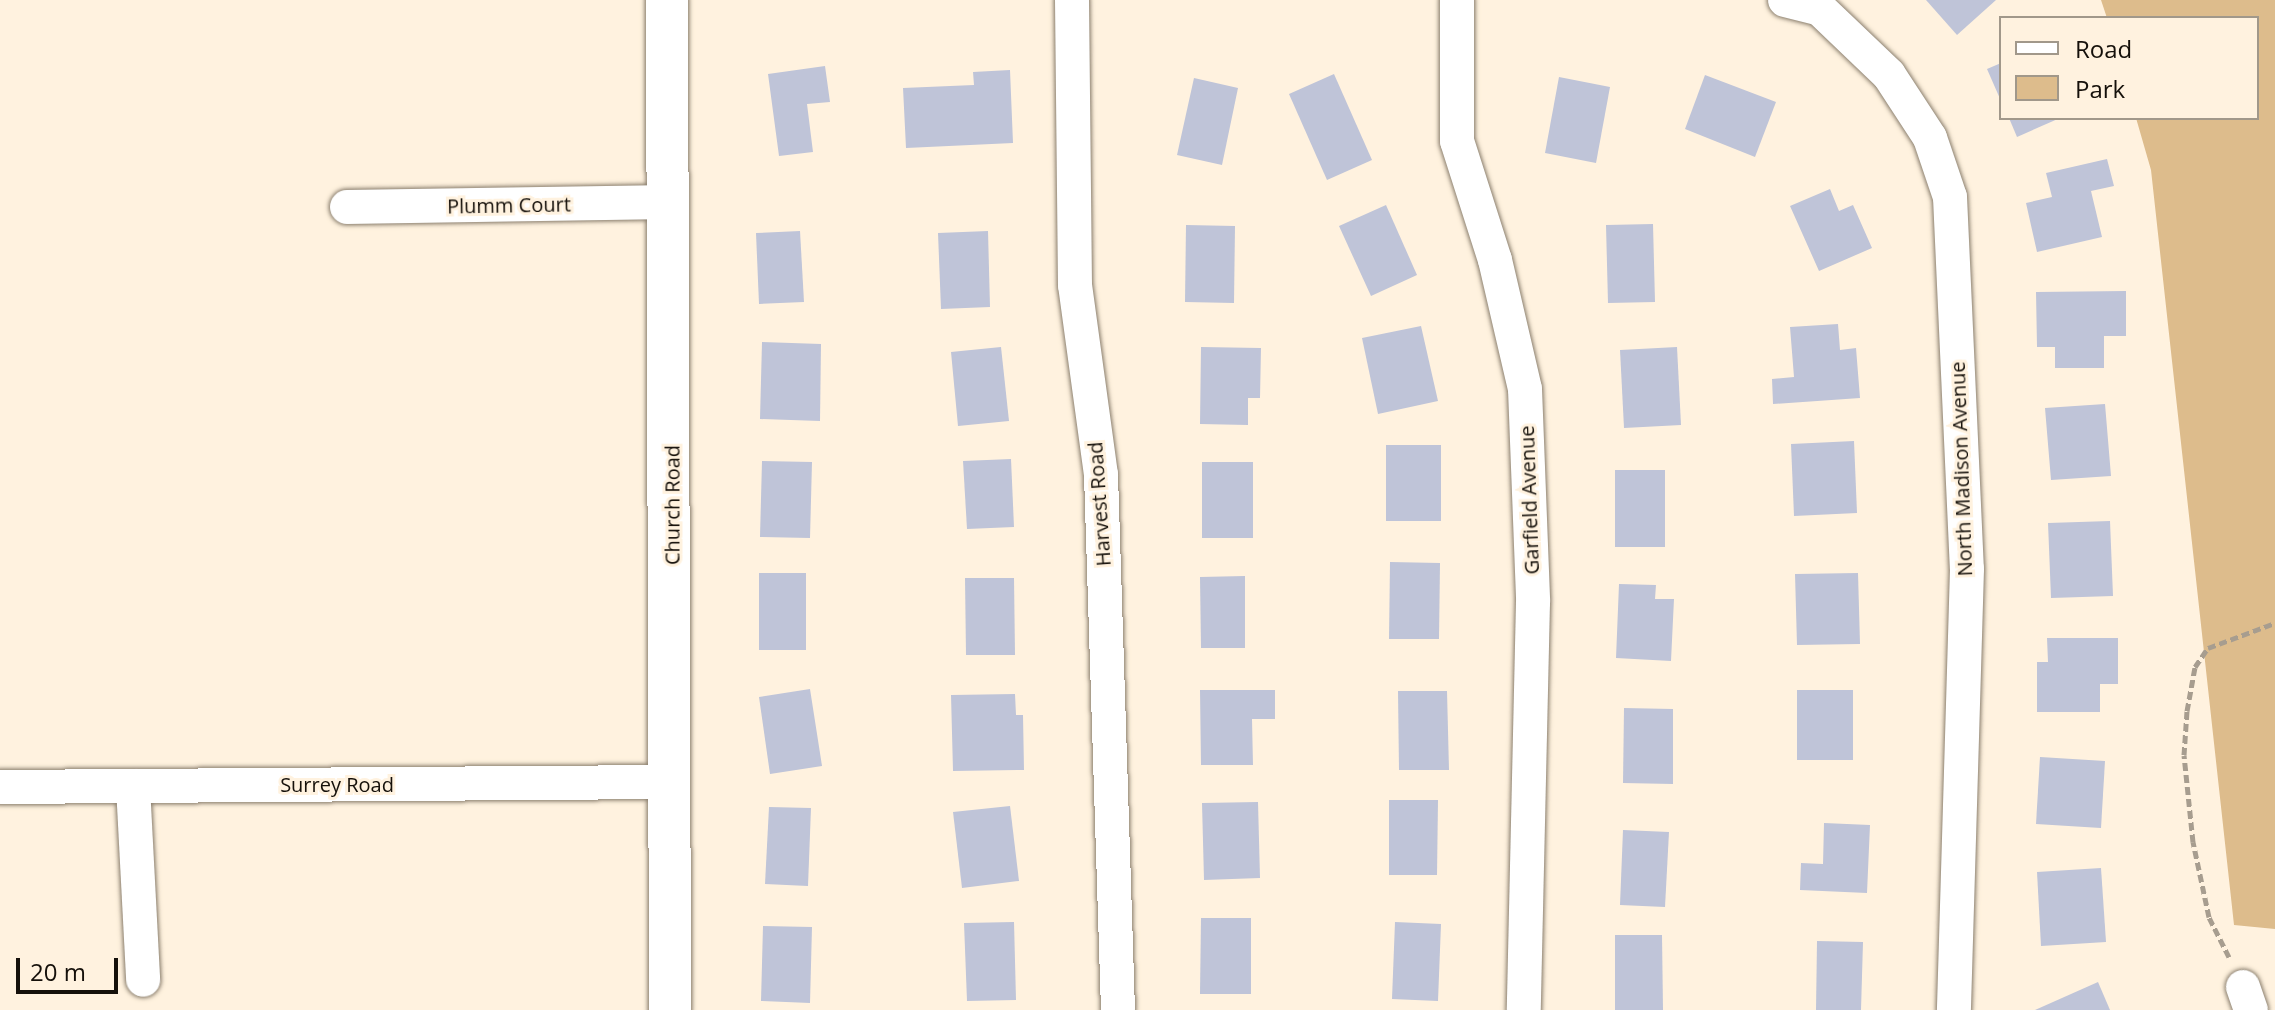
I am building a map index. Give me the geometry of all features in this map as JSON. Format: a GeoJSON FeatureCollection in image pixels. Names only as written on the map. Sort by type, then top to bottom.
{"type":"FeatureCollection","features":[{"type":"Feature","properties":{"kind":"main road","name":"Church Road"},"geometry":{"type":"LineString","coordinates":[[667,0],[673,782],[670,1010]]}},
{"type":"Feature","properties":{"kind":"street","name":"Harvest Road"},"geometry":{"type":"LineString","coordinates":[[1072,0],[1075,285],[1101,475],[1118,1010]]}},
{"type":"Feature","properties":{"kind":"street","name":"Garfield Avenue"},"geometry":{"type":"LineString","coordinates":[[1457,0],[1457,141],[1495,260],[1525,389],[1533,602],[1524,1010]]}},
{"type":"Feature","properties":{"kind":"street","name":"North Madison Avenue"},"geometry":{"type":"LineString","coordinates":[[1785,0],[1820,9],[1889,75],[1930,138],[1950,197],[1967,569],[1954,1010]]}},
{"type":"Feature","properties":{"kind":"street","name":"Plumm Court"},"geometry":{"type":"LineString","coordinates":[[347,207],[670,202]]}},
{"type":"Feature","properties":{"kind":"street","name":"Surrey Road"},"geometry":{"type":"LineString","coordinates":[[0,787],[673,782]]}},
{"type":"Feature","properties":{"kind":"street"},"geometry":{"type":"LineString","coordinates":[[133,786],[143,980]]}},
{"type":"Feature","properties":{"kind":"path"},"geometry":{"type":"LineString","coordinates":[[2247,999],[2209,917],[2193,842],[2184,755],[2187,711],[2195,667],[2208,648],[2275,623]]}},
{"type":"Feature","properties":{"kind":"green space"},"geometry":{"type":"Polygon","coordinates":[[[2101,0],[2275,0],[2275,929],[2234,925],[2151,170],[2137,120],[2259,120],[2259,16],[2106,16],[2101,0]]]}},
{"type":"Feature","properties":{"kind":"building"},"geometry":{"type":"Polygon","coordinates":[[[1926,0],[1996,0],[1957,35],[1926,0]]]}},
{"type":"Feature","properties":{"kind":"building"},"geometry":{"type":"Polygon","coordinates":[[[1999,64],[1999,96],[1987,69],[1999,64]]]}},
{"type":"Feature","properties":{"kind":"building"},"geometry":{"type":"Polygon","coordinates":[[[825,66],[830,102],[807,104],[813,152],[779,156],[768,74],[825,66]]]}},
{"type":"Feature","properties":{"kind":"building"},"geometry":{"type":"Polygon","coordinates":[[[1010,70],[1013,143],[906,148],[903,88],[974,85],[973,72],[1010,70]]]}},
{"type":"Feature","properties":{"kind":"building"},"geometry":{"type":"Polygon","coordinates":[[[1334,74],[1372,160],[1327,180],[1289,94],[1334,74]]]}},
{"type":"Feature","properties":{"kind":"building"},"geometry":{"type":"Polygon","coordinates":[[[1705,75],[1776,102],[1755,157],[1685,129],[1705,75]]]}},
{"type":"Feature","properties":{"kind":"building"},"geometry":{"type":"Polygon","coordinates":[[[1559,77],[1610,87],[1596,163],[1545,153],[1559,77]]]}},
{"type":"Feature","properties":{"kind":"building"},"geometry":{"type":"Polygon","coordinates":[[[1194,78],[1238,88],[1222,165],[1177,155],[1194,78]]]}},
{"type":"Feature","properties":{"kind":"building"},"geometry":{"type":"Polygon","coordinates":[[[2010,120],[2055,120],[2017,137],[2010,120]]]}},
{"type":"Feature","properties":{"kind":"building"},"geometry":{"type":"Polygon","coordinates":[[[2107,159],[2114,186],[2091,191],[2102,237],[2037,252],[2026,203],[2052,197],[2046,173],[2107,159]]]}},
{"type":"Feature","properties":{"kind":"building"},"geometry":{"type":"Polygon","coordinates":[[[1830,189],[1839,211],[1853,205],[1872,248],[1819,271],[1790,206],[1830,189]]]}},
{"type":"Feature","properties":{"kind":"building"},"geometry":{"type":"Polygon","coordinates":[[[1386,205],[1417,275],[1371,296],[1339,226],[1386,205]]]}},
{"type":"Feature","properties":{"kind":"building"},"geometry":{"type":"Polygon","coordinates":[[[1653,224],[1655,302],[1608,303],[1606,225],[1653,224]]]}},
{"type":"Feature","properties":{"kind":"building"},"geometry":{"type":"Polygon","coordinates":[[[1186,225],[1235,226],[1234,303],[1185,302],[1186,225]]]}},
{"type":"Feature","properties":{"kind":"building"},"geometry":{"type":"Polygon","coordinates":[[[800,231],[804,302],[759,304],[756,233],[800,231]]]}},
{"type":"Feature","properties":{"kind":"building"},"geometry":{"type":"Polygon","coordinates":[[[988,231],[990,307],[941,309],[938,233],[988,231]]]}},
{"type":"Feature","properties":{"kind":"building"},"geometry":{"type":"Polygon","coordinates":[[[2126,291],[2126,336],[2104,336],[2104,368],[2055,368],[2055,347],[2037,347],[2036,292],[2126,291]]]}},
{"type":"Feature","properties":{"kind":"building"},"geometry":{"type":"Polygon","coordinates":[[[1838,324],[1840,350],[1856,348],[1860,398],[1773,404],[1772,379],[1794,377],[1790,327],[1838,324]]]}},
{"type":"Feature","properties":{"kind":"building"},"geometry":{"type":"Polygon","coordinates":[[[1421,326],[1438,401],[1378,414],[1362,338],[1421,326]]]}},
{"type":"Feature","properties":{"kind":"building"},"geometry":{"type":"Polygon","coordinates":[[[762,342],[821,344],[820,421],[760,419],[762,342]]]}},
{"type":"Feature","properties":{"kind":"building"},"geometry":{"type":"Polygon","coordinates":[[[1001,347],[1009,421],[958,426],[951,352],[1001,347]]]}},
{"type":"Feature","properties":{"kind":"building"},"geometry":{"type":"Polygon","coordinates":[[[1201,347],[1261,348],[1260,398],[1248,398],[1248,425],[1200,424],[1201,347]]]}},
{"type":"Feature","properties":{"kind":"building"},"geometry":{"type":"Polygon","coordinates":[[[1677,347],[1681,425],[1624,428],[1620,350],[1677,347]]]}},
{"type":"Feature","properties":{"kind":"building"},"geometry":{"type":"Polygon","coordinates":[[[2105,404],[2111,476],[2051,480],[2045,408],[2105,404]]]}},
{"type":"Feature","properties":{"kind":"building"},"geometry":{"type":"Polygon","coordinates":[[[1854,441],[1857,513],[1794,516],[1791,444],[1854,441]]]}},
{"type":"Feature","properties":{"kind":"building"},"geometry":{"type":"Polygon","coordinates":[[[1386,445],[1441,445],[1441,521],[1386,521],[1386,445]]]}},
{"type":"Feature","properties":{"kind":"building"},"geometry":{"type":"Polygon","coordinates":[[[1011,459],[1014,527],[967,529],[963,461],[1011,459]]]}},
{"type":"Feature","properties":{"kind":"building"},"geometry":{"type":"Polygon","coordinates":[[[762,461],[812,462],[810,538],[760,537],[762,461]]]}},
{"type":"Feature","properties":{"kind":"building"},"geometry":{"type":"Polygon","coordinates":[[[1202,462],[1253,462],[1253,538],[1202,538],[1202,462]]]}},
{"type":"Feature","properties":{"kind":"building"},"geometry":{"type":"Polygon","coordinates":[[[1615,470],[1665,470],[1665,547],[1615,547],[1615,470]]]}},
{"type":"Feature","properties":{"kind":"building"},"geometry":{"type":"Polygon","coordinates":[[[2110,521],[2113,596],[2051,598],[2048,523],[2110,521]]]}},
{"type":"Feature","properties":{"kind":"building"},"geometry":{"type":"Polygon","coordinates":[[[1390,562],[1440,563],[1439,639],[1389,639],[1390,562]]]}},
{"type":"Feature","properties":{"kind":"building"},"geometry":{"type":"Polygon","coordinates":[[[759,573],[806,573],[806,650],[759,650],[759,573]]]}},
{"type":"Feature","properties":{"kind":"building"},"geometry":{"type":"Polygon","coordinates":[[[1858,573],[1860,644],[1797,645],[1795,574],[1858,573]]]}},
{"type":"Feature","properties":{"kind":"building"},"geometry":{"type":"Polygon","coordinates":[[[1245,576],[1245,648],[1201,648],[1200,577],[1245,576]]]}},
{"type":"Feature","properties":{"kind":"building"},"geometry":{"type":"Polygon","coordinates":[[[965,578],[1014,578],[1015,655],[966,655],[965,578]]]}},
{"type":"Feature","properties":{"kind":"building"},"geometry":{"type":"Polygon","coordinates":[[[1619,584],[1656,585],[1655,599],[1674,599],[1671,661],[1616,658],[1619,584]]]}},
{"type":"Feature","properties":{"kind":"building"},"geometry":{"type":"Polygon","coordinates":[[[2047,638],[2118,638],[2118,684],[2100,684],[2100,712],[2037,712],[2037,662],[2048,662],[2047,638]]]}},
{"type":"Feature","properties":{"kind":"building"},"geometry":{"type":"Polygon","coordinates":[[[810,689],[822,766],[770,774],[759,697],[810,689]]]}},
{"type":"Feature","properties":{"kind":"building"},"geometry":{"type":"Polygon","coordinates":[[[1200,690],[1275,690],[1275,719],[1252,719],[1253,765],[1201,765],[1200,690]]]}},
{"type":"Feature","properties":{"kind":"building"},"geometry":{"type":"Polygon","coordinates":[[[1797,690],[1853,690],[1853,760],[1797,760],[1797,690]]]}},
{"type":"Feature","properties":{"kind":"building"},"geometry":{"type":"Polygon","coordinates":[[[1398,691],[1447,691],[1449,770],[1399,770],[1398,691]]]}},
{"type":"Feature","properties":{"kind":"building"},"geometry":{"type":"Polygon","coordinates":[[[1015,694],[1016,715],[1023,715],[1024,770],[953,771],[951,695],[1015,694]]]}},
{"type":"Feature","properties":{"kind":"building"},"geometry":{"type":"Polygon","coordinates":[[[1624,708],[1673,709],[1673,784],[1623,783],[1624,708]]]}},
{"type":"Feature","properties":{"kind":"building"},"geometry":{"type":"Polygon","coordinates":[[[2040,757],[2105,761],[2101,828],[2036,824],[2040,757]]]}},
{"type":"Feature","properties":{"kind":"building"},"geometry":{"type":"Polygon","coordinates":[[[1389,800],[1438,800],[1437,875],[1389,875],[1389,800]]]}},
{"type":"Feature","properties":{"kind":"building"},"geometry":{"type":"Polygon","coordinates":[[[1258,802],[1260,878],[1204,880],[1202,803],[1258,802]]]}},
{"type":"Feature","properties":{"kind":"building"},"geometry":{"type":"Polygon","coordinates":[[[1010,806],[1019,881],[962,888],[953,812],[1010,806]]]}},
{"type":"Feature","properties":{"kind":"building"},"geometry":{"type":"Polygon","coordinates":[[[769,807],[811,808],[808,886],[765,884],[769,807]]]}},
{"type":"Feature","properties":{"kind":"building"},"geometry":{"type":"Polygon","coordinates":[[[1824,823],[1870,825],[1867,893],[1800,890],[1801,863],[1823,864],[1824,823]]]}},
{"type":"Feature","properties":{"kind":"building"},"geometry":{"type":"Polygon","coordinates":[[[1623,830],[1669,832],[1665,907],[1620,905],[1623,830]]]}},
{"type":"Feature","properties":{"kind":"building"},"geometry":{"type":"Polygon","coordinates":[[[2101,868],[2106,942],[2041,946],[2037,872],[2101,868]]]}},
{"type":"Feature","properties":{"kind":"building"},"geometry":{"type":"Polygon","coordinates":[[[1201,918],[1251,918],[1251,994],[1200,994],[1201,918]]]}},
{"type":"Feature","properties":{"kind":"building"},"geometry":{"type":"Polygon","coordinates":[[[1014,922],[1016,1000],[967,1001],[964,923],[1014,922]]]}},
{"type":"Feature","properties":{"kind":"building"},"geometry":{"type":"Polygon","coordinates":[[[1395,922],[1441,924],[1438,1001],[1392,999],[1395,922]]]}},
{"type":"Feature","properties":{"kind":"building"},"geometry":{"type":"Polygon","coordinates":[[[763,926],[812,927],[810,1003],[761,1001],[763,926]]]}},
{"type":"Feature","properties":{"kind":"building"},"geometry":{"type":"Polygon","coordinates":[[[1615,935],[1662,935],[1663,1010],[1615,1010],[1615,935]]]}},
{"type":"Feature","properties":{"kind":"building"},"geometry":{"type":"Polygon","coordinates":[[[1817,941],[1863,942],[1861,1010],[1816,1010],[1817,941]]]}},
{"type":"Feature","properties":{"kind":"building"},"geometry":{"type":"Polygon","coordinates":[[[2098,982],[2110,1010],[2035,1010],[2098,982]]]}}]}
